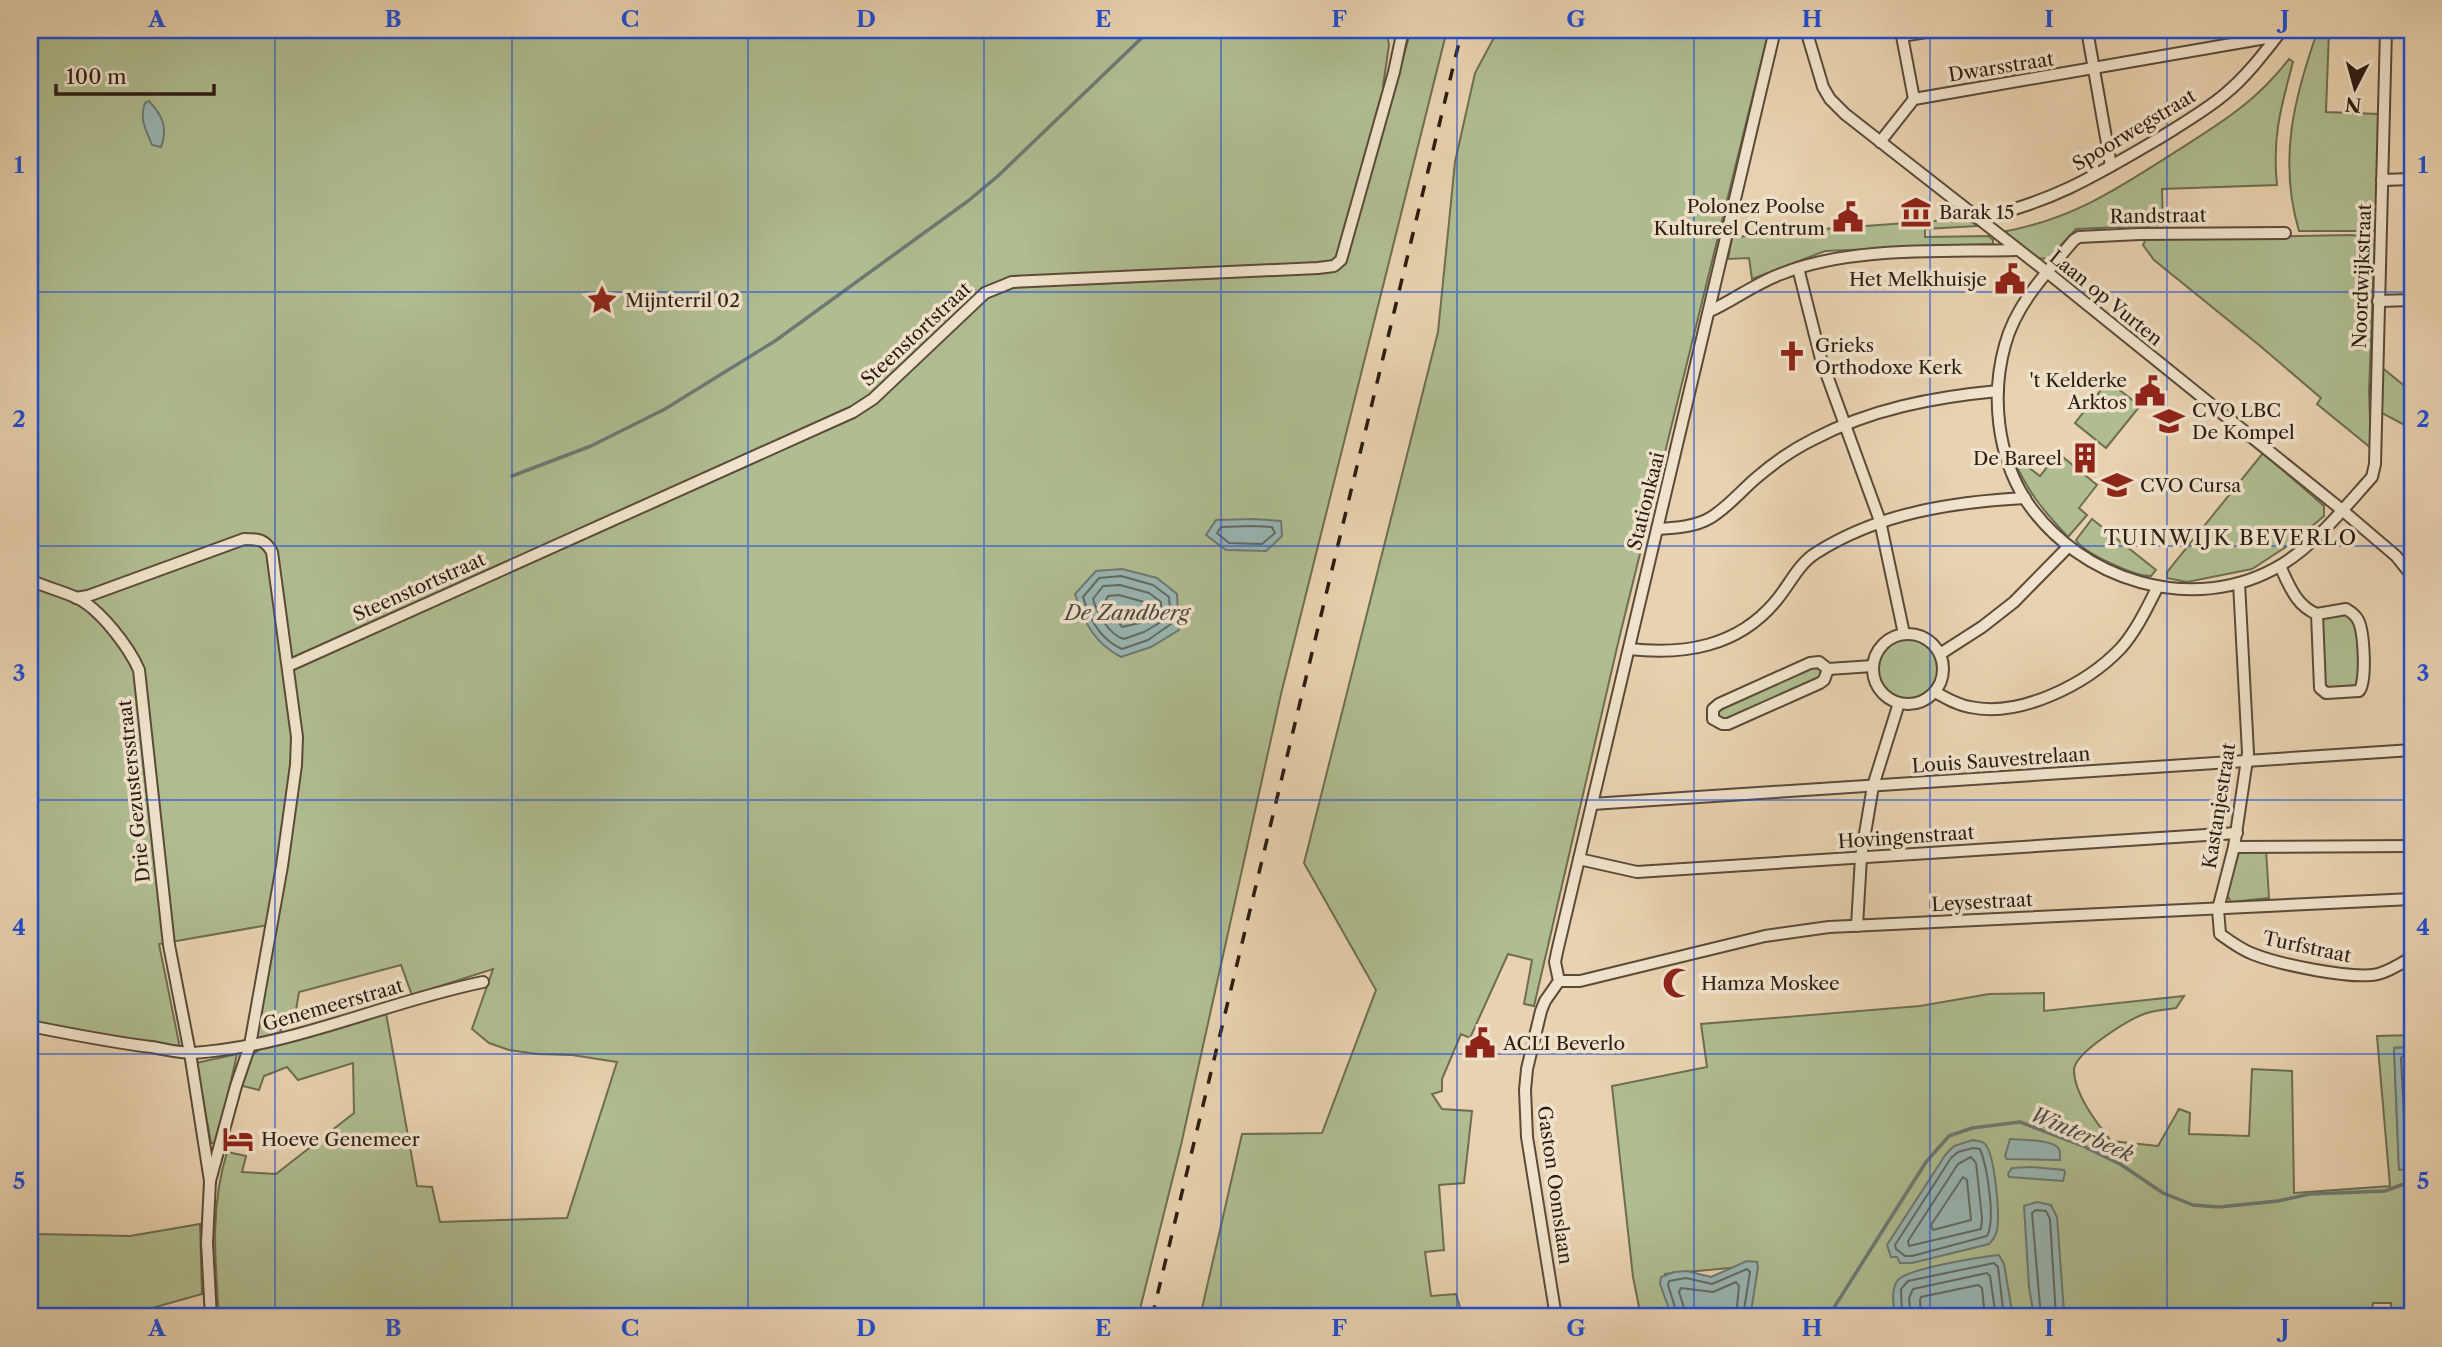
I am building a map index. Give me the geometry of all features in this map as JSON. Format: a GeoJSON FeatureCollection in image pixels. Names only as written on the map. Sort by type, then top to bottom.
{"type":"FeatureCollection","features":[{"type":"Feature","properties":{"kind":"street","name":"Steenstortstraat"},"geometry":{"type":"LineString","coordinates":[[288,666],[853,412],[873,399],[985,293],[1012,282],[1334,266],[1341,260],[1394,72],[1403,30]]}},
{"type":"Feature","properties":{"kind":"street","name":"Stationkaai"},"geometry":{"type":"LineString","coordinates":[[1559,981],[1556,952],[1775,30]]}},
{"type":"Feature","properties":{"kind":"street","name":"Laan op Vurten"},"geometry":{"type":"LineString","coordinates":[[1806,30],[1823,87],[1830,99],[1845,114],[2047,272],[2342,510],[2396,556],[2412,576]]}},
{"type":"Feature","properties":{"kind":"street"},"geometry":{"type":"LineString","coordinates":[[1880,142],[1914,99],[1902,36],[1938,30]]}},
{"type":"Feature","properties":{"kind":"street"},"geometry":{"type":"LineString","coordinates":[[2087,30],[2111,166]]}},
{"type":"Feature","properties":{"kind":"street","name":"Spoorwegstraat"},"geometry":{"type":"LineString","coordinates":[[1977,218],[2010,212],[2050,198],[2111,166],[2193,117],[2225,94],[2254,66],[2282,30]]}},
{"type":"Feature","properties":{"kind":"street","name":"Noordwijkstraat"},"geometry":{"type":"LineString","coordinates":[[2068,547],[2114,574],[2157,588],[2193,590],[2239,583],[2280,566],[2309,544],[2372,477],[2375,464],[2386,30]]}},
{"type":"Feature","properties":{"kind":"street","name":"Dwarsstraat"},"geometry":{"type":"LineString","coordinates":[[1914,99],[2272,37]]}},
{"type":"Feature","properties":{"kind":"street"},"geometry":{"type":"LineString","coordinates":[[2382,180],[2412,179]]}},
{"type":"Feature","properties":{"kind":"street","name":"Randstraat"},"geometry":{"type":"LineString","coordinates":[[2068,547],[2025,498],[2007,460],[2002,441],[1998,417],[2001,364],[2019,311],[2074,240],[2085,236],[2285,233]]}},
{"type":"Feature","properties":{"kind":"street"},"geometry":{"type":"LineString","coordinates":[[1710,312],[1779,274],[1849,256],[2016,250]]}},
{"type":"Feature","properties":{"kind":"street"},"geometry":{"type":"LineString","coordinates":[[1798,268],[1815,339],[1880,521],[1904,634]]}},
{"type":"Feature","properties":{"kind":"street"},"geometry":{"type":"LineString","coordinates":[[2378,301],[2412,300]]}},
{"type":"Feature","properties":{"kind":"street"},"geometry":{"type":"LineString","coordinates":[[1657,529],[1674,528],[1708,519],[1790,453],[1845,425],[1900,405],[1998,391]]}},
{"type":"Feature","properties":{"kind":"street"},"geometry":{"type":"LineString","coordinates":[[1629,649],[1678,652],[1720,641],[1767,611],[1814,554],[1880,521],[1943,505],[2025,498]]}},
{"type":"Feature","properties":{"kind":"street"},"geometry":{"type":"LineString","coordinates":[[76,598],[244,539],[259,539],[265,542],[272,552],[297,737],[296,765],[282,866],[250,1045],[210,1181]]}},
{"type":"Feature","properties":{"kind":"street"},"geometry":{"type":"LineString","coordinates":[[1940,654],[2014,602],[2068,547]]}},
{"type":"Feature","properties":{"kind":"street"},"geometry":{"type":"LineString","coordinates":[[2280,566],[2298,601],[2310,611],[2317,614],[2346,609],[2357,617],[2361,632],[2364,684],[2359,691],[2326,693],[2320,688],[2317,614]]}},
{"type":"Feature","properties":{"kind":"street","name":"Drie Gezustersstraat"},"geometry":{"type":"LineString","coordinates":[[30,580],[76,598],[117,635],[139,670],[169,945],[190,1053]]}},
{"type":"Feature","properties":{"kind":"street","name":"Kastanjestraat"},"geometry":{"type":"LineString","coordinates":[[2218,909],[2237,833],[2248,740],[2239,583]]}},
{"type":"Feature","properties":{"kind":"street"},"geometry":{"type":"LineString","coordinates":[[1935,692],[1971,708],[2001,709],[2058,692],[2102,665],[2122,647],[2157,588]]}},
{"type":"Feature","properties":{"kind":"street"},"geometry":{"type":"LineString","coordinates":[[1896,636],[1921,636],[1940,654],[1942,677],[1935,692],[1929,697],[1915,704],[1899,703],[1891,700],[1879,689],[1873,666],[1883,645],[1896,636]]}},
{"type":"Feature","properties":{"kind":"street"},"geometry":{"type":"LineString","coordinates":[[1828,669],[1824,680],[1819,683],[1728,724],[1717,723],[1713,719],[1713,709],[1718,704],[1810,663],[1819,662],[1828,669],[1873,666]]}},
{"type":"Feature","properties":{"kind":"street"},"geometry":{"type":"LineString","coordinates":[[1857,926],[1861,858],[1872,786],[1899,703]]}},
{"type":"Feature","properties":{"kind":"street","name":"Louis Sauvestrelaan"},"geometry":{"type":"LineString","coordinates":[[1592,804],[2412,750]]}},
{"type":"Feature","properties":{"kind":"street","name":"Hovingenstraat"},"geometry":{"type":"LineString","coordinates":[[1578,859],[1637,872],[2237,833]]}},
{"type":"Feature","properties":{"kind":"street"},"geometry":{"type":"LineString","coordinates":[[2234,846],[2412,846]]}},
{"type":"Feature","properties":{"kind":"street","name":"Leysestraat"},"geometry":{"type":"LineString","coordinates":[[1559,981],[1580,981],[1765,936],[1857,926],[2412,900]]}},
{"type":"Feature","properties":{"kind":"street","name":"Turfstraat"},"geometry":{"type":"LineString","coordinates":[[2218,909],[2220,934],[2234,945],[2255,955],[2343,975],[2363,976],[2380,974],[2412,957]]}},
{"type":"Feature","properties":{"kind":"street","name":"Gaston Oomslaan"},"geometry":{"type":"LineString","coordinates":[[1556,1317],[1527,1137],[1525,1090],[1527,1069],[1541,1011],[1559,981]]}},
{"type":"Feature","properties":{"kind":"street","name":"Genemeerstraat"},"geometry":{"type":"LineString","coordinates":[[30,1026],[109,1042],[190,1053],[272,1042],[448,989],[483,982]]}},
{"type":"Feature","properties":{"kind":"street"},"geometry":{"type":"LineString","coordinates":[[190,1053],[210,1181],[207,1243],[211,1317]]}},
{"type":"Feature","properties":{"kind":"green space"},"geometry":{"type":"Polygon","coordinates":[[[30,30],[1386,30],[1389,45],[1383,86],[1394,89],[1411,30],[1447,30],[1281,694],[1181,1145],[1138,1317],[219,1317],[215,1255],[216,1214],[227,1152],[246,1156],[242,1172],[276,1174],[354,1113],[353,1063],[298,1080],[287,1067],[264,1076],[259,1090],[239,1085],[245,1068],[258,1050],[386,1013],[417,1186],[432,1187],[440,1222],[567,1218],[617,1062],[509,1050],[489,1043],[472,1029],[493,969],[412,995],[401,965],[299,992],[295,1016],[284,1016],[280,1034],[256,1040],[274,924],[159,944],[180,1048],[111,1038],[30,1020],[30,30]]]}},
{"type":"Feature","properties":{"kind":"green space"},"geometry":{"type":"Polygon","coordinates":[[[1557,30],[1769,30],[1619,639],[1534,1006],[1524,1004],[1532,960],[1508,954],[1470,1038],[1461,1034],[1442,1079],[1442,1091],[1432,1094],[1442,1109],[1472,1111],[1464,1183],[1439,1185],[1444,1250],[1425,1252],[1431,1296],[1456,1294],[1463,1317],[1200,1317],[1242,1134],[1322,1133],[1376,990],[1304,863],[1438,332],[1455,162],[1475,73],[1497,32],[1532,34],[1557,30]]]}},
{"type":"Feature","properties":{"kind":"green space"},"geometry":{"type":"Polygon","coordinates":[[[2318,30],[2329,30],[2326,112],[2379,114],[2376,231],[2299,231],[2293,205],[2289,154],[2296,104],[2318,30]]]}},
{"type":"Feature","properties":{"kind":"green space"},"geometry":{"type":"Polygon","coordinates":[[[2289,59],[2293,62],[2281,108],[2277,137],[2277,185],[2162,189],[2163,225],[2076,229],[2048,259],[2037,258],[2002,232],[2027,227],[2071,212],[2131,180],[2235,112],[2263,89],[2289,59]]]}},
{"type":"Feature","properties":{"kind":"green space"},"geometry":{"type":"Polygon","coordinates":[[[1969,220],[1978,226],[1925,229],[1925,237],[1988,236],[1993,240],[1993,244],[1825,251],[1752,279],[1749,258],[1728,259],[1732,238],[1969,220]]]}},
{"type":"Feature","properties":{"kind":"green space"},"geometry":{"type":"Polygon","coordinates":[[[2351,235],[2368,237],[2375,241],[2369,391],[2371,448],[2317,404],[2321,398],[2154,260],[2143,245],[2146,239],[2351,235]]]}},
{"type":"Feature","properties":{"kind":"green space"},"geometry":{"type":"Polygon","coordinates":[[[2380,366],[2412,392],[2412,429],[2380,412],[2380,366]]]}},
{"type":"Feature","properties":{"kind":"green space"},"geometry":{"type":"Polygon","coordinates":[[[2108,381],[2140,406],[2106,448],[2075,423],[2108,381]]]}},
{"type":"Feature","properties":{"kind":"green space"},"geometry":{"type":"Polygon","coordinates":[[[2058,453],[2097,485],[2079,508],[2087,515],[2068,537],[2035,499],[2011,454],[2040,476],[2058,453]]]}},
{"type":"Feature","properties":{"kind":"green space"},"geometry":{"type":"Polygon","coordinates":[[[2263,453],[2324,506],[2324,516],[2292,543],[2252,569],[2187,582],[2167,578],[2167,572],[2263,453]]]}},
{"type":"Feature","properties":{"kind":"green space"},"geometry":{"type":"Polygon","coordinates":[[[2092,519],[2156,570],[2151,576],[2134,573],[2110,563],[2081,545],[2076,540],[2092,519]]]}},
{"type":"Feature","properties":{"kind":"green space"},"geometry":{"type":"Polygon","coordinates":[[[2346,613],[2356,623],[2361,677],[2357,687],[2331,691],[2323,685],[2322,619],[2325,616],[2346,613]]]}},
{"type":"Feature","properties":{"kind":"green space"},"geometry":{"type":"Polygon","coordinates":[[[1902,639],[1914,639],[1930,647],[1936,657],[1936,681],[1930,691],[1914,699],[1902,699],[1886,691],[1878,675],[1878,663],[1886,647],[1902,639]]]}},
{"type":"Feature","properties":{"kind":"green space"},"geometry":{"type":"Polygon","coordinates":[[[1811,666],[1817,666],[1822,671],[1822,677],[1728,721],[1718,720],[1717,709],[1811,666]]]}},
{"type":"Feature","properties":{"kind":"green space"},"geometry":{"type":"Polygon","coordinates":[[[2266,849],[2269,898],[2231,902],[2226,894],[2237,850],[2266,849]]]}},
{"type":"Feature","properties":{"kind":"green space"},"geometry":{"type":"Polygon","coordinates":[[[2044,993],[2044,1011],[2184,996],[2176,1008],[2144,1014],[2126,1023],[2092,1046],[2076,1063],[2075,1079],[2082,1098],[2111,1141],[2158,1146],[2179,1109],[2190,1113],[2189,1134],[2249,1136],[2252,1069],[2292,1071],[2294,1193],[2390,1186],[2377,1036],[2412,1035],[2412,1047],[2394,1048],[2399,1169],[2412,1169],[2412,1317],[2392,1317],[2391,1303],[2373,1303],[2371,1317],[1752,1317],[1740,1267],[1665,1274],[1666,1297],[1679,1317],[1641,1317],[1633,1277],[1612,1086],[1707,1067],[1701,1024],[1920,1006],[1989,994],[2044,993]]]}},
{"type":"Feature","properties":{"kind":"green space"},"geometry":{"type":"Polygon","coordinates":[[[237,1054],[217,1144],[211,1143],[196,1063],[237,1054]]]}},
{"type":"Feature","properties":{"kind":"green space"},"geometry":{"type":"Polygon","coordinates":[[[30,1179],[35,1180],[38,1234],[130,1236],[200,1224],[202,1294],[120,1317],[30,1317],[30,1179]]]}},
{"type":"Feature","properties":{"kind":"water"},"geometry":{"type":"Polygon","coordinates":[[[149,101],[163,122],[161,147],[152,145],[144,124],[143,109],[149,101]]]}},
{"type":"Feature","properties":{"kind":"water"},"geometry":{"type":"Polygon","coordinates":[[[1216,520],[1281,521],[1282,536],[1266,551],[1226,550],[1206,535],[1216,520]]]}},
{"type":"Feature","properties":{"kind":"water","name":"De Zandberg"},"geometry":{"type":"Polygon","coordinates":[[[1122,569],[1157,578],[1177,594],[1179,630],[1151,647],[1121,657],[1091,631],[1075,594],[1096,571],[1122,569]]]}},
{"type":"Feature","properties":{"kind":"water"},"geometry":{"type":"Polygon","coordinates":[[[2412,1047],[2412,1169],[2399,1170],[2394,1048],[2412,1047]]]}},
{"type":"Feature","properties":{"kind":"water"},"geometry":{"type":"Polygon","coordinates":[[[2010,1139],[2051,1143],[2059,1149],[2060,1160],[2007,1159],[2005,1156],[2010,1139]]]}},
{"type":"Feature","properties":{"kind":"water"},"geometry":{"type":"Polygon","coordinates":[[[1973,1140],[1984,1143],[1991,1158],[1998,1211],[1994,1238],[1989,1244],[1912,1263],[1900,1263],[1897,1257],[1891,1257],[1887,1245],[1946,1154],[1954,1146],[1973,1140]]]}},
{"type":"Feature","properties":{"kind":"water"},"geometry":{"type":"Polygon","coordinates":[[[2012,1168],[2064,1170],[2063,1181],[2009,1177],[2012,1168]]]}},
{"type":"Feature","properties":{"kind":"water"},"geometry":{"type":"Polygon","coordinates":[[[2037,1202],[2051,1205],[2057,1217],[2064,1312],[2061,1317],[2034,1317],[2029,1287],[2024,1206],[2037,1202]]]}},
{"type":"Feature","properties":{"kind":"water"},"geometry":{"type":"Polygon","coordinates":[[[1999,1255],[2004,1264],[2011,1317],[1895,1317],[1893,1298],[1898,1280],[1916,1271],[1999,1255]]]}},
{"type":"Feature","properties":{"kind":"water"},"geometry":{"type":"Polygon","coordinates":[[[1747,1261],[1757,1262],[1758,1267],[1751,1312],[1754,1317],[1672,1317],[1660,1284],[1661,1277],[1687,1271],[1711,1277],[1747,1261]]]}},
{"type":"Feature","properties":{"kind":"waterway"},"geometry":{"type":"LineString","coordinates":[[512,476],[591,446],[665,409],[775,341],[968,201],[999,175],[1150,30]]}},
{"type":"Feature","properties":{"kind":"waterway","name":"Winterbeek"},"geometry":{"type":"LineString","coordinates":[[1828,1317],[1926,1162],[1949,1136],[1972,1128],[2020,1122],[2081,1145],[2120,1164],[2163,1193],[2193,1205],[2219,1207],[2278,1201],[2310,1194],[2385,1191],[2412,1181]]}},
{"type":"Feature","properties":{"kind":"railway"},"geometry":{"type":"LineString","coordinates":[[1152,1317],[1462,30]]}},
{"type":"Feature","properties":{"kind":"place","name":"Barak 15"},"geometry":{"type":"Point","coordinates":[1916,212]}},
{"type":"Feature","properties":{"kind":"place","name":"Polonez Poolse Kultureel Centrum"},"geometry":{"type":"Point","coordinates":[1848,217]}},
{"type":"Feature","properties":{"kind":"place","name":"Het Melkhuisje"},"geometry":{"type":"Point","coordinates":[2010,279]}},
{"type":"Feature","properties":{"kind":"place","name":"Mijnterril 02"},"geometry":{"type":"Point","coordinates":[602,300]}},
{"type":"Feature","properties":{"kind":"place","name":"Grieks Orthodoxe Kerk"},"geometry":{"type":"Point","coordinates":[1792,356]}},
{"type":"Feature","properties":{"kind":"place","name":"'t Kelderke Arktos"},"geometry":{"type":"Point","coordinates":[2150,391]}},
{"type":"Feature","properties":{"kind":"place","name":"CVO LBC De Kompel"},"geometry":{"type":"Point","coordinates":[2169,421]}},
{"type":"Feature","properties":{"kind":"place","name":"De Bareel"},"geometry":{"type":"Point","coordinates":[2085,458]}},
{"type":"Feature","properties":{"kind":"place","name":"CVO Cursa"},"geometry":{"type":"Point","coordinates":[2117,485]}},
{"type":"Feature","properties":{"kind":"place","name":"Hamza Moskee"},"geometry":{"type":"Point","coordinates":[1678,983]}},
{"type":"Feature","properties":{"kind":"place","name":"ACLI Beverlo"},"geometry":{"type":"Point","coordinates":[1480,1043]}},
{"type":"Feature","properties":{"kind":"place","name":"Hoeve Genemeer"},"geometry":{"type":"Point","coordinates":[238,1139]}},
{"type":"Feature","properties":{"kind":"district","name":"TUINWIJK BEVERLO"},"geometry":{"type":"Point","coordinates":[2231,537]}}]}
